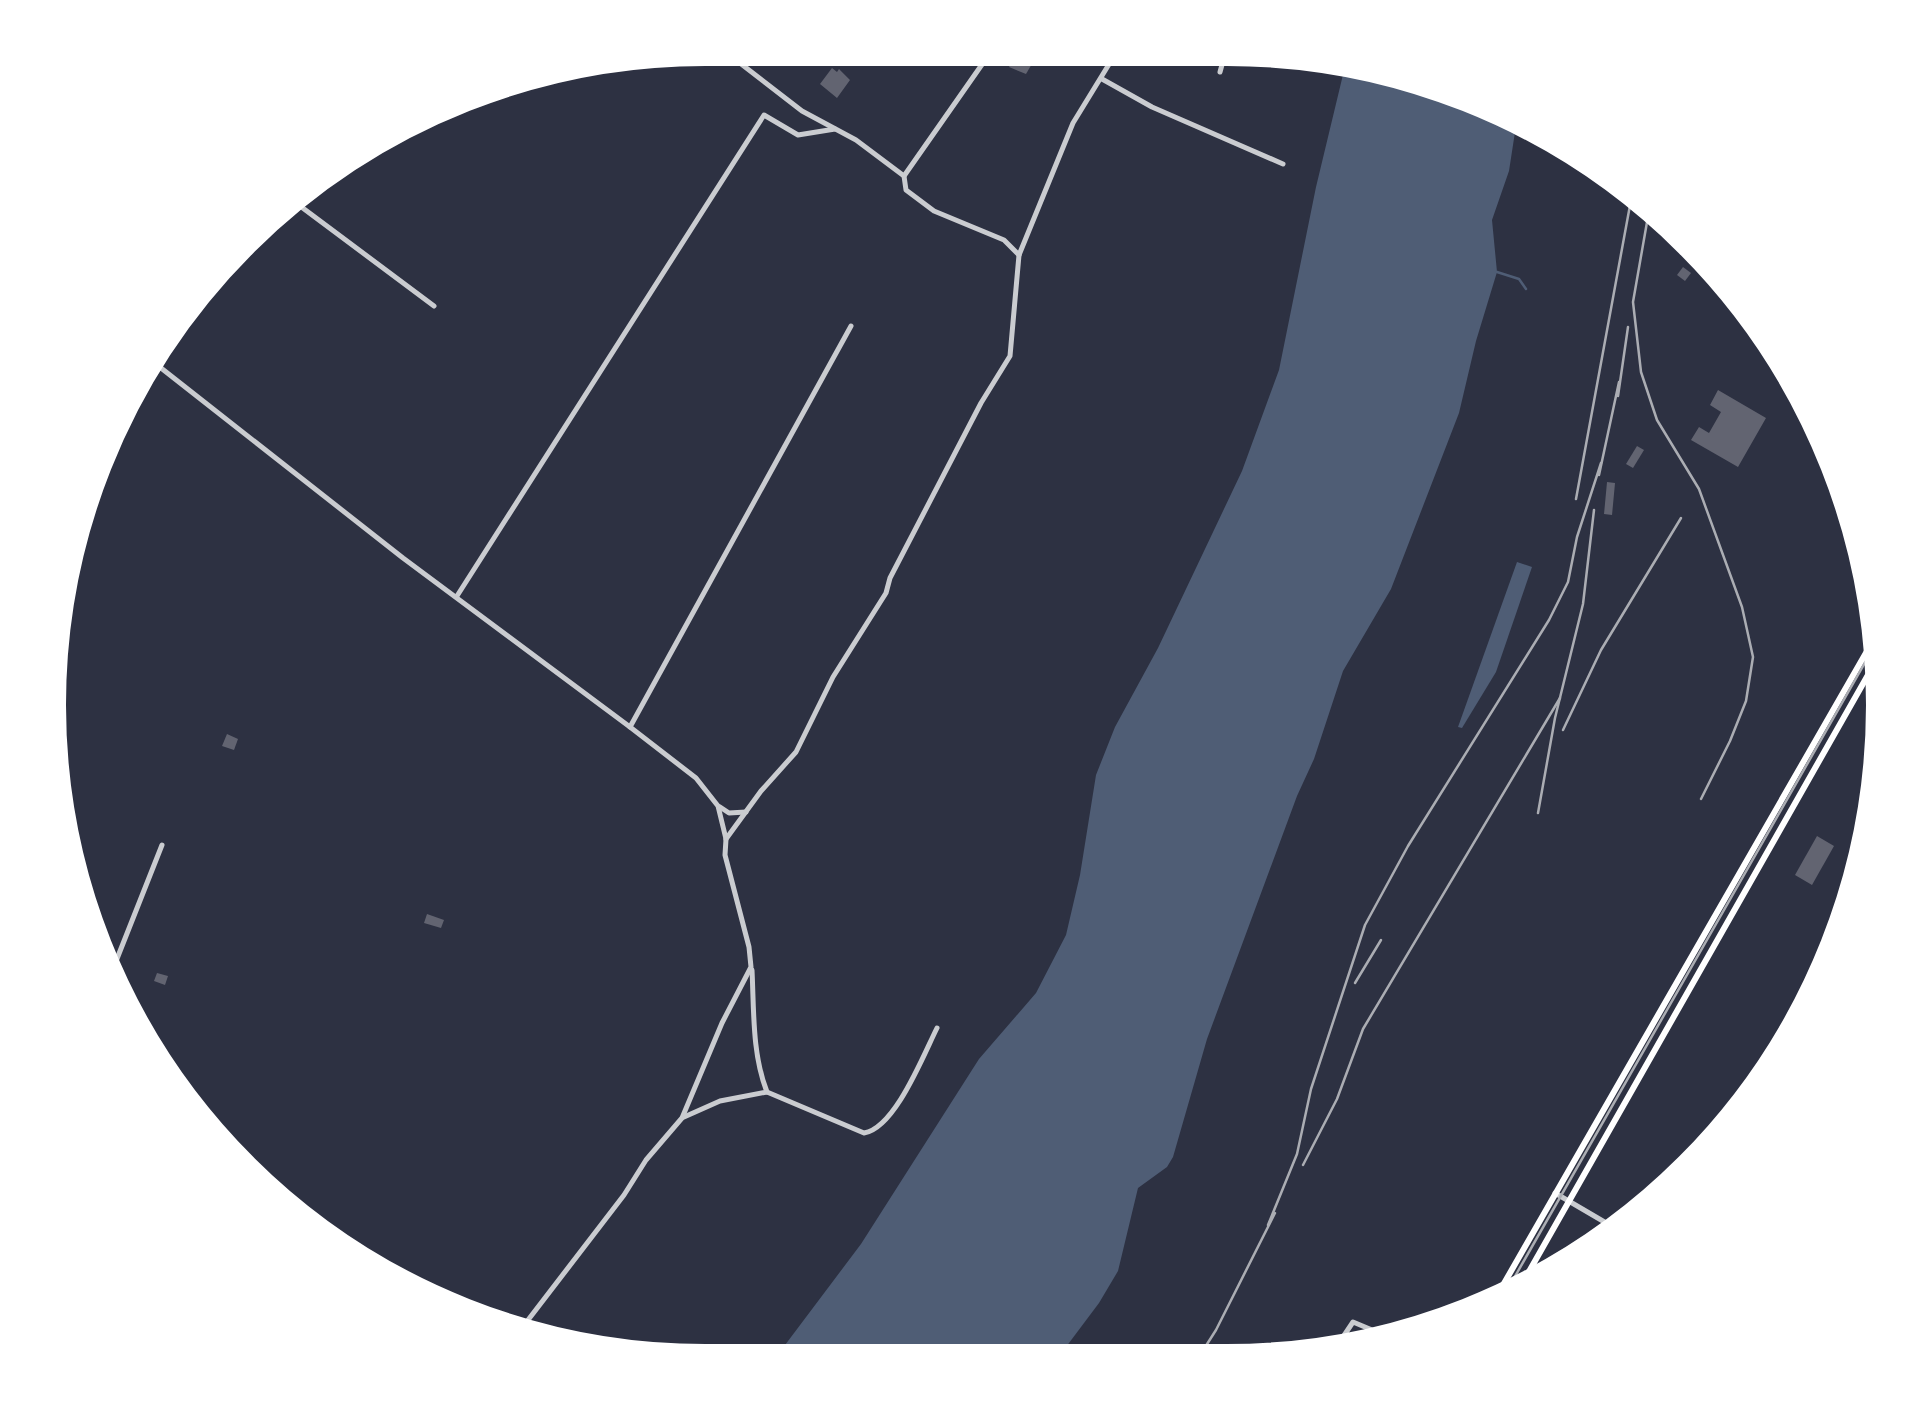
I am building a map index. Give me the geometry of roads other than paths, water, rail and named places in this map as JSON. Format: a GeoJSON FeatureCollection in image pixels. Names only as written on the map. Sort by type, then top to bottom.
{"type":"FeatureCollection","features":[{"type":"Feature","properties":{"kind":"main road"},"geometry":{"type":"LineString","coordinates":[[1502,1288],[1869,648]]}},
{"type":"Feature","properties":{"kind":"main road"},"geometry":{"type":"LineString","coordinates":[[1527,1276],[1871,669]]}},
{"type":"Feature","properties":{"kind":"street"},"geometry":{"type":"LineString","coordinates":[[737,60],[802,111],[856,140],[904,176]]}},
{"type":"Feature","properties":{"kind":"street"},"geometry":{"type":"LineString","coordinates":[[726,839],[796,752],[834,678],[886,593],[890,578],[981,403],[1010,356],[1019,255],[1073,123],[1112,60]]}},
{"type":"Feature","properties":{"kind":"street"},"geometry":{"type":"LineString","coordinates":[[1220,72],[1223,60]]}},
{"type":"Feature","properties":{"kind":"street"},"geometry":{"type":"LineString","coordinates":[[984,61],[904,176],[906,190],[934,211],[1004,240],[1019,255]]}},
{"type":"Feature","properties":{"kind":"street"},"geometry":{"type":"LineString","coordinates":[[1102,78],[1152,107],[1283,164]]}},
{"type":"Feature","properties":{"kind":"street"},"geometry":{"type":"LineString","coordinates":[[457,596],[764,114],[798,136],[835,129]]}},
{"type":"Feature","properties":{"kind":"street"},"geometry":{"type":"LineString","coordinates":[[298,205],[434,306]]}},
{"type":"Feature","properties":{"kind":"street"},"geometry":{"type":"LineString","coordinates":[[630,727],[851,326]]}},
{"type":"Feature","properties":{"kind":"street"},"geometry":{"type":"LineString","coordinates":[[157,366],[403,558],[696,778],[718,806],[729,813],[746,812]]}},
{"type":"Feature","properties":{"kind":"street"},"geometry":{"type":"LineString","coordinates":[[1861,662],[1871,668]]}},
{"type":"Feature","properties":{"kind":"street"},"geometry":{"type":"LineString","coordinates":[[718,806],[726,839],[725,855],[749,947],[753,1017],[761,1077],[767,1092]]}},
{"type":"Feature","properties":{"kind":"street"},"geometry":{"type":"LineString","coordinates":[[115,964],[162,846]]}},
{"type":"Feature","properties":{"kind":"street"},"geometry":{"type":"LineString","coordinates":[[525,1324],[624,1195],[646,1160],[682,1118],[722,1023],[751,967]]}},
{"type":"Feature","properties":{"kind":"street"},"geometry":{"type":"LineString","coordinates":[[682,1118],[720,1101],[767,1092],[869,1134],[892,1112],[937,1028]]}},
{"type":"Feature","properties":{"kind":"street"},"geometry":{"type":"LineString","coordinates":[[1609,1099],[1623,1108]]}},
{"type":"Feature","properties":{"kind":"street"},"geometry":{"type":"LineString","coordinates":[[1555,1193],[1608,1225]]}},
{"type":"Feature","properties":{"kind":"street"},"geometry":{"type":"LineString","coordinates":[[1342,1340],[1354,1322],[1377,1332]]}},
{"type":"Feature","properties":{"kind":"water"},"geometry":{"type":"Polygon","coordinates":[[[1344,71],[1434,94],[1516,129],[1509,171],[1492,220],[1497,272],[1459,413],[1391,589],[1343,671],[1314,759],[1207,1039],[1173,1157],[1167,1167],[1138,1188],[1118,1271],[1064,1350],[781,1350],[861,1244],[979,1059],[1036,993],[1066,935],[1096,775],[1115,727],[1158,648],[1242,471],[1279,370],[1344,71]]]}},
{"type":"Feature","properties":{"kind":"water"},"geometry":{"type":"Polygon","coordinates":[[[1517,562],[1532,567],[1496,672],[1462,728],[1458,727],[1517,562]]]}},
{"type":"Feature","properties":{"kind":"waterway"},"geometry":{"type":"LineString","coordinates":[[1497,272],[1519,279],[1526,289]]}},
{"type":"Feature","properties":{"kind":"tram line"},"geometry":{"type":"LineString","coordinates":[[1511,1283],[1870,654]]}},
{"type":"Feature","properties":{"kind":"railway"},"geometry":{"type":"LineString","coordinates":[[1576,499],[1631,202]]}},
{"type":"Feature","properties":{"kind":"railway"},"geometry":{"type":"LineString","coordinates":[[1648,217],[1633,302],[1641,372],[1657,420],[1699,489],[1742,607],[1753,657],[1746,701],[1701,799]]}},
{"type":"Feature","properties":{"kind":"railway"},"geometry":{"type":"LineString","coordinates":[[1618,396],[1628,327]]}},
{"type":"Feature","properties":{"kind":"railway"},"geometry":{"type":"LineString","coordinates":[[1599,475],[1619,382]]}},
{"type":"Feature","properties":{"kind":"railway"},"geometry":{"type":"LineString","coordinates":[[1268,1225],[1297,1154],[1311,1089],[1365,925],[1408,846],[1549,620],[1568,582],[1577,537],[1601,463]]}},
{"type":"Feature","properties":{"kind":"railway"},"geometry":{"type":"LineString","coordinates":[[1538,813],[1555,718],[1583,604],[1594,510]]}},
{"type":"Feature","properties":{"kind":"railway"},"geometry":{"type":"LineString","coordinates":[[1563,730],[1601,650],[1681,518]]}},
{"type":"Feature","properties":{"kind":"railway"},"geometry":{"type":"LineString","coordinates":[[1303,1165],[1337,1099],[1363,1029],[1560,698]]}},
{"type":"Feature","properties":{"kind":"railway"},"geometry":{"type":"LineString","coordinates":[[1355,983],[1381,940]]}},
{"type":"Feature","properties":{"kind":"railway"},"geometry":{"type":"LineString","coordinates":[[1203,1350],[1275,1213]]}}]}
